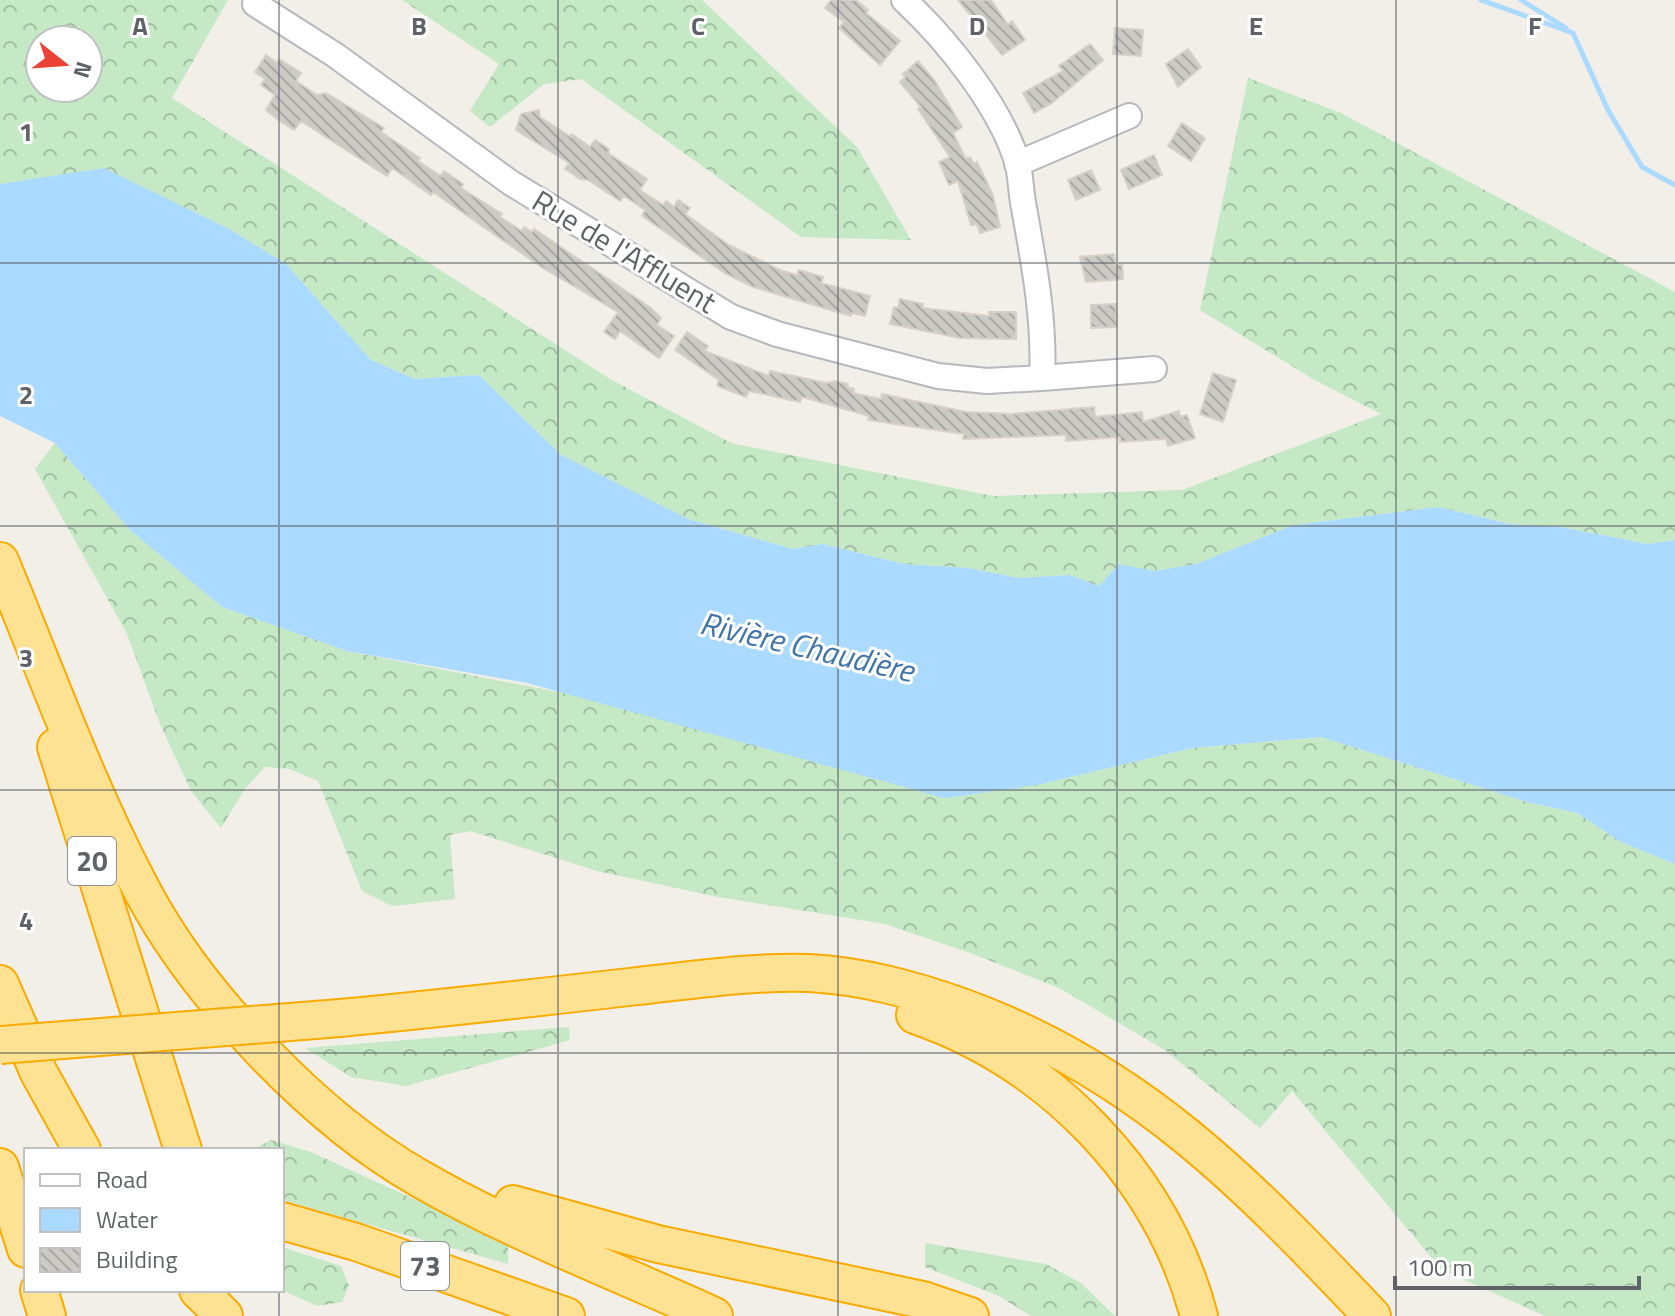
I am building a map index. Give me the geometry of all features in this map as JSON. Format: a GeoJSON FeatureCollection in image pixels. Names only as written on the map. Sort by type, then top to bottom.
{"type":"FeatureCollection","features":[{"type":"Feature","properties":{"kind":"highway"},"geometry":{"type":"LineString","coordinates":[[0,561],[112,828],[144,895],[181,953],[217,1000],[310,1095],[362,1140],[418,1178],[714,1316]]}},
{"type":"Feature","properties":{"kind":"highway","name":"20"},"geometry":{"type":"LineString","coordinates":[[0,572],[182,1148]]}},
{"type":"Feature","properties":{"kind":"highway"},"geometry":{"type":"LineString","coordinates":[[0,1045],[405,1012],[758,973],[842,975],[906,988],[994,1019],[1040,1040],[1139,1098],[1171,1120],[1253,1192],[1372,1316]]}},
{"type":"Feature","properties":{"kind":"highway"},"geometry":{"type":"LineString","coordinates":[[0,984],[39,1073],[81,1148]]}},
{"type":"Feature","properties":{"kind":"highway"},"geometry":{"type":"LineString","coordinates":[[405,1012],[767,990],[845,996],[941,1024],[1038,1079],[1106,1142],[1166,1231],[1199,1316]]}},
{"type":"Feature","properties":{"kind":"highway"},"geometry":{"type":"LineString","coordinates":[[310,1095],[376,1138],[436,1170],[540,1213],[658,1244],[923,1300],[970,1316]]}},
{"type":"Feature","properties":{"kind":"highway"},"geometry":{"type":"LineString","coordinates":[[0,1159],[24,1163]]}},
{"type":"Feature","properties":{"kind":"highway"},"geometry":{"type":"LineString","coordinates":[[0,1167],[24,1243]]}},
{"type":"Feature","properties":{"kind":"highway","name":"73"},"geometry":{"type":"LineString","coordinates":[[284,1222],[356,1242],[566,1316]]}},
{"type":"Feature","properties":{"kind":"highway"},"geometry":{"type":"LineString","coordinates":[[40,1292],[47,1316]]}},
{"type":"Feature","properties":{"kind":"highway"},"geometry":{"type":"LineString","coordinates":[[200,1292],[224,1316]]}},
{"type":"Feature","properties":{"kind":"highway"},"geometry":{"type":"LineString","coordinates":[[229,1292],[236,1316]]}},
{"type":"Feature","properties":{"kind":"street"},"geometry":{"type":"LineString","coordinates":[[904,0],[929,23],[966,70],[1017,164],[1036,265],[1042,378]]}},
{"type":"Feature","properties":{"kind":"street","name":"Rue de l'Affluent"},"geometry":{"type":"LineString","coordinates":[[255,4],[335,55],[511,183],[731,317],[777,334],[938,376],[987,381],[1154,369]]}},
{"type":"Feature","properties":{"kind":"street"},"geometry":{"type":"LineString","coordinates":[[1017,164],[1129,116]]}},
{"type":"Feature","properties":{"kind":"green space"},"geometry":{"type":"Polygon","coordinates":[[[0,0],[228,0],[172,98],[610,379],[731,443],[993,496],[1182,490],[1381,414],[1313,379],[1200,310],[1248,78],[1341,113],[1675,292],[1675,540],[1648,544],[1561,527],[1510,524],[1438,507],[1294,525],[1196,564],[1154,571],[1119,565],[1099,586],[1070,575],[1019,578],[968,568],[904,564],[822,544],[793,549],[688,519],[561,455],[479,375],[415,379],[371,360],[286,264],[229,229],[104,169],[0,184],[0,0]]]}},
{"type":"Feature","properties":{"kind":"green space"},"geometry":{"type":"Polygon","coordinates":[[[402,0],[702,0],[857,147],[911,240],[801,237],[581,79],[544,84],[490,127],[470,111],[499,64],[402,0]]]}},
{"type":"Feature","properties":{"kind":"green space"},"geometry":{"type":"Polygon","coordinates":[[[55,443],[130,530],[222,607],[347,651],[1037,785],[1192,748],[1321,737],[1527,802],[1577,813],[1621,842],[1675,864],[1675,1316],[1545,1316],[1442,1270],[1292,1091],[1260,1128],[1165,1050],[1059,988],[885,924],[718,897],[597,871],[470,831],[450,835],[455,899],[392,906],[362,891],[318,781],[290,769],[265,767],[244,790],[221,828],[191,791],[160,724],[127,634],[35,469],[55,443]]]}},
{"type":"Feature","properties":{"kind":"green space"},"geometry":{"type":"Polygon","coordinates":[[[569,1027],[570,1040],[406,1086],[351,1077],[305,1048],[569,1027]]]}},
{"type":"Feature","properties":{"kind":"green space"},"geometry":{"type":"Polygon","coordinates":[[[271,1140],[311,1152],[508,1242],[508,1264],[284,1201],[284,1148],[257,1148],[271,1140]]]}},
{"type":"Feature","properties":{"kind":"green space"},"geometry":{"type":"Polygon","coordinates":[[[925,1243],[1046,1264],[1081,1283],[1115,1316],[1031,1316],[999,1296],[925,1267],[925,1243]]]}},
{"type":"Feature","properties":{"kind":"green space"},"geometry":{"type":"Polygon","coordinates":[[[284,1248],[341,1266],[349,1286],[342,1302],[317,1306],[284,1291],[284,1248]]]}},
{"type":"Feature","properties":{"kind":"water","name":"Rivière Chaudière"},"geometry":{"type":"Polygon","coordinates":[[[104,168],[229,229],[286,264],[371,360],[415,379],[479,375],[561,455],[688,519],[793,549],[822,544],[904,564],[968,568],[1019,578],[1070,575],[1099,586],[1119,564],[1154,571],[1196,564],[1294,525],[1438,507],[1510,524],[1561,527],[1648,544],[1675,540],[1675,864],[1621,842],[1577,813],[1527,802],[1321,737],[1192,748],[1037,785],[944,798],[527,683],[347,651],[222,607],[130,530],[55,443],[0,416],[0,184],[104,168]]]}},
{"type":"Feature","properties":{"kind":"building"},"geometry":{"type":"Polygon","coordinates":[[[831,0],[856,0],[868,10],[866,13],[900,41],[880,65],[839,28],[844,22],[825,8],[831,0]]]}},
{"type":"Feature","properties":{"kind":"building"},"geometry":{"type":"Polygon","coordinates":[[[958,0],[991,0],[1008,25],[1012,21],[1025,40],[1002,55],[958,0]]]}},
{"type":"Feature","properties":{"kind":"building"},"geometry":{"type":"Polygon","coordinates":[[[1115,28],[1143,30],[1141,56],[1113,54],[1115,28]]]}},
{"type":"Feature","properties":{"kind":"building"},"geometry":{"type":"Polygon","coordinates":[[[1090,44],[1103,60],[1052,103],[1034,113],[1023,93],[1063,71],[1059,66],[1090,44]]]}},
{"type":"Feature","properties":{"kind":"building"},"geometry":{"type":"Polygon","coordinates":[[[1188,49],[1201,67],[1178,87],[1166,64],[1188,49]]]}},
{"type":"Feature","properties":{"kind":"building"},"geometry":{"type":"Polygon","coordinates":[[[266,55],[301,73],[296,81],[317,95],[326,93],[384,128],[381,132],[420,158],[418,161],[441,176],[444,171],[463,184],[461,188],[502,214],[500,217],[522,231],[524,227],[532,232],[534,229],[651,308],[661,318],[657,325],[674,336],[659,358],[620,331],[615,339],[604,332],[618,312],[543,268],[433,192],[431,195],[392,168],[387,176],[301,121],[294,130],[277,119],[266,110],[275,95],[261,85],[265,79],[255,72],[266,55]]]}},
{"type":"Feature","properties":{"kind":"building"},"geometry":{"type":"Polygon","coordinates":[[[918,61],[935,81],[962,127],[953,133],[966,159],[970,157],[974,164],[977,162],[993,195],[1000,227],[980,233],[977,224],[971,225],[958,181],[949,185],[939,162],[950,157],[918,109],[921,107],[900,82],[905,77],[903,74],[918,61]]]}},
{"type":"Feature","properties":{"kind":"building"},"geometry":{"type":"Polygon","coordinates":[[[539,110],[540,117],[571,137],[572,134],[590,147],[595,140],[609,149],[608,153],[647,179],[640,190],[663,205],[666,201],[674,207],[678,200],[690,208],[685,214],[729,245],[782,271],[797,275],[799,270],[823,277],[821,283],[870,296],[865,316],[852,313],[851,316],[753,287],[726,274],[642,216],[645,210],[624,196],[620,201],[588,180],[580,179],[565,169],[569,163],[516,130],[521,114],[539,110]]]}},
{"type":"Feature","properties":{"kind":"building"},"geometry":{"type":"Polygon","coordinates":[[[1182,123],[1205,138],[1191,161],[1168,146],[1182,123]]]}},
{"type":"Feature","properties":{"kind":"building"},"geometry":{"type":"Polygon","coordinates":[[[1154,155],[1162,175],[1129,189],[1121,170],[1154,155]]]}},
{"type":"Feature","properties":{"kind":"building"},"geometry":{"type":"Polygon","coordinates":[[[1091,170],[1100,190],[1076,200],[1068,180],[1091,170]]]}},
{"type":"Feature","properties":{"kind":"building"},"geometry":{"type":"Polygon","coordinates":[[[1114,254],[1115,265],[1122,265],[1123,279],[1086,282],[1080,257],[1114,254]]]}},
{"type":"Feature","properties":{"kind":"building"},"geometry":{"type":"Polygon","coordinates":[[[900,299],[923,304],[922,308],[989,316],[989,312],[1016,312],[1016,339],[960,338],[890,324],[894,307],[898,308],[900,299]]]}},
{"type":"Feature","properties":{"kind":"building"},"geometry":{"type":"Polygon","coordinates":[[[1116,304],[1117,327],[1091,328],[1091,305],[1116,304]]]}},
{"type":"Feature","properties":{"kind":"building"},"geometry":{"type":"Polygon","coordinates":[[[687,332],[708,346],[705,351],[769,376],[770,371],[826,383],[836,381],[848,384],[847,387],[854,389],[853,393],[881,399],[882,394],[966,412],[1011,414],[1094,407],[1095,417],[1142,412],[1143,422],[1179,411],[1180,417],[1187,415],[1195,438],[1168,446],[1166,439],[1120,442],[1120,437],[1066,441],[1066,435],[963,439],[964,434],[868,420],[869,416],[802,397],[800,402],[749,391],[746,397],[717,386],[719,380],[675,350],[687,332]]]}},
{"type":"Feature","properties":{"kind":"building"},"geometry":{"type":"Polygon","coordinates":[[[1213,373],[1236,380],[1223,422],[1200,414],[1213,373]]]}},
{"type":"Feature","properties":{"kind":"waterway"},"geometry":{"type":"LineString","coordinates":[[1481,0],[1573,33],[1608,110],[1642,167],[1675,185]]}},
{"type":"Feature","properties":{"kind":"waterway"},"geometry":{"type":"LineString","coordinates":[[1521,0],[1566,28]]}}]}
